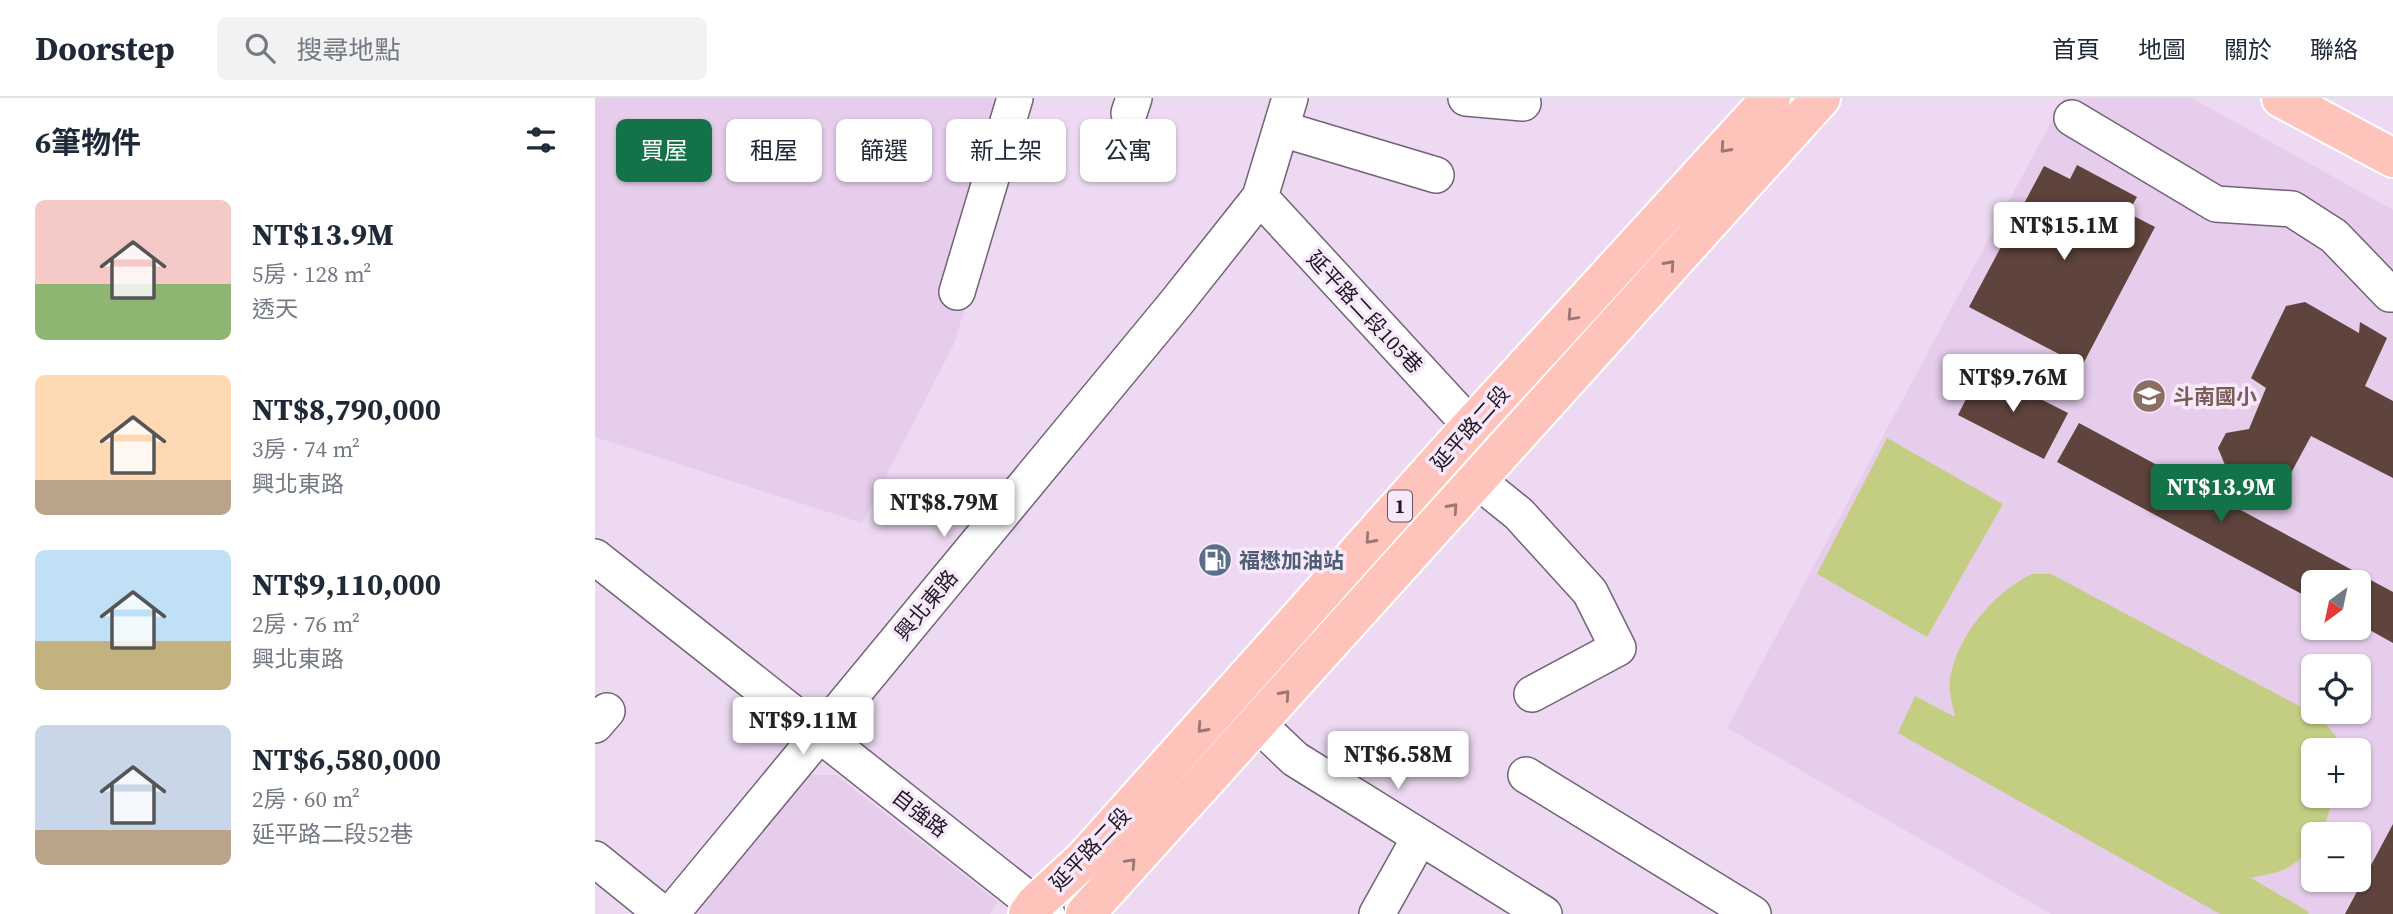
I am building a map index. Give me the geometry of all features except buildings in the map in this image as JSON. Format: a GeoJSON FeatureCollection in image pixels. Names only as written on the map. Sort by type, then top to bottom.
{"type":"FeatureCollection","features":[{"type":"Feature","properties":{"kind":"main road","name":"延平路二段"},"geometry":{"type":"LineString","coordinates":[[1037,911],[1471,426],[1771,98]]}},
{"type":"Feature","properties":{"kind":"main road"},"geometry":{"type":"LineString","coordinates":[[2281,98],[2393,158]]}},
{"type":"Feature","properties":{"kind":"main road","name":"延平路二段"},"geometry":{"type":"LineString","coordinates":[[1085,914],[1643,295],[1810,101]]}},
{"type":"Feature","properties":{"kind":"main road"},"geometry":{"type":"LineString","coordinates":[[1616,268],[1643,295]]}},
{"type":"Feature","properties":{"kind":"street"},"geometry":{"type":"LineString","coordinates":[[957,292],[1016,98]]}},
{"type":"Feature","properties":{"kind":"street"},"geometry":{"type":"LineString","coordinates":[[1466,98],[1523,103]]}},
{"type":"Feature","properties":{"kind":"street"},"geometry":{"type":"LineString","coordinates":[[1260,197],[1286,113],[1436,175]]}},
{"type":"Feature","properties":{"kind":"street"},"geometry":{"type":"LineString","coordinates":[[2072,118],[2216,204],[2292,209],[2334,236],[2393,294]]}},
{"type":"Feature","properties":{"kind":"street","name":"延平路二段105巷"},"geometry":{"type":"LineString","coordinates":[[1260,197],[1471,426]]}},
{"type":"Feature","properties":{"kind":"street","name":"興北東路"},"geometry":{"type":"LineString","coordinates":[[671,914],[1176,303],[1260,197]]}},
{"type":"Feature","properties":{"kind":"street"},"geometry":{"type":"LineString","coordinates":[[1477,480],[1519,514],[1590,592],[1618,648],[1532,694]]}},
{"type":"Feature","properties":{"kind":"street","name":"自強路"},"geometry":{"type":"LineString","coordinates":[[595,556],[1037,911]]}},
{"type":"Feature","properties":{"kind":"street"},"geometry":{"type":"LineString","coordinates":[[1230,697],[1295,759],[1544,914]]}},
{"type":"Feature","properties":{"kind":"street"},"geometry":{"type":"LineString","coordinates":[[1526,775],[1753,914]]}},
{"type":"Feature","properties":{"kind":"street"},"geometry":{"type":"LineString","coordinates":[[1377,914],[1420,837]]}},
{"type":"Feature","properties":{"kind":"street"},"geometry":{"type":"LineString","coordinates":[[595,859],[663,914]]}},
{"type":"Feature","properties":{"kind":"shaded area"},"geometry":{"type":"Polygon","coordinates":[[[595,98],[1028,98],[1022,119],[946,119],[946,182],[1003,182],[954,344],[862,523],[595,437],[595,98]]]}},
{"type":"Feature","properties":{"kind":"shaded area","name":"斗南國小"},"geometry":{"type":"Polygon","coordinates":[[[2064,98],[2192,98],[2393,210],[2393,914],[2051,914],[1727,728],[2064,98]]]}},
{"type":"Feature","properties":{"kind":"shaded area"},"geometry":{"type":"Polygon","coordinates":[[[807,775],[836,775],[998,902],[990,914],[697,914],[807,775]]]}},
{"type":"Feature","properties":{"kind":"green space"},"geometry":{"type":"Polygon","coordinates":[[[1887,438],[2003,504],[1927,637],[1817,574],[1887,438]]]}},
{"type":"Feature","properties":{"kind":"green space"},"geometry":{"type":"Polygon","coordinates":[[[2032,574],[2051,574],[2301,707],[2301,724],[2326,724],[2336,738],[2301,738],[2301,808],[2330,808],[2326,822],[2301,822],[2300,859],[2277,872],[2251,878],[2309,912],[2308,914],[2220,914],[1898,733],[1915,696],[1955,717],[1950,684],[1960,647],[1991,604],[2032,574]]]}},
{"type":"Feature","properties":{"kind":"place","name":"斗南國小"},"geometry":{"type":"Point","coordinates":[2149,396]}},
{"type":"Feature","properties":{"kind":"place","name":"福懋加油站"},"geometry":{"type":"Point","coordinates":[1215,560]}}]}
